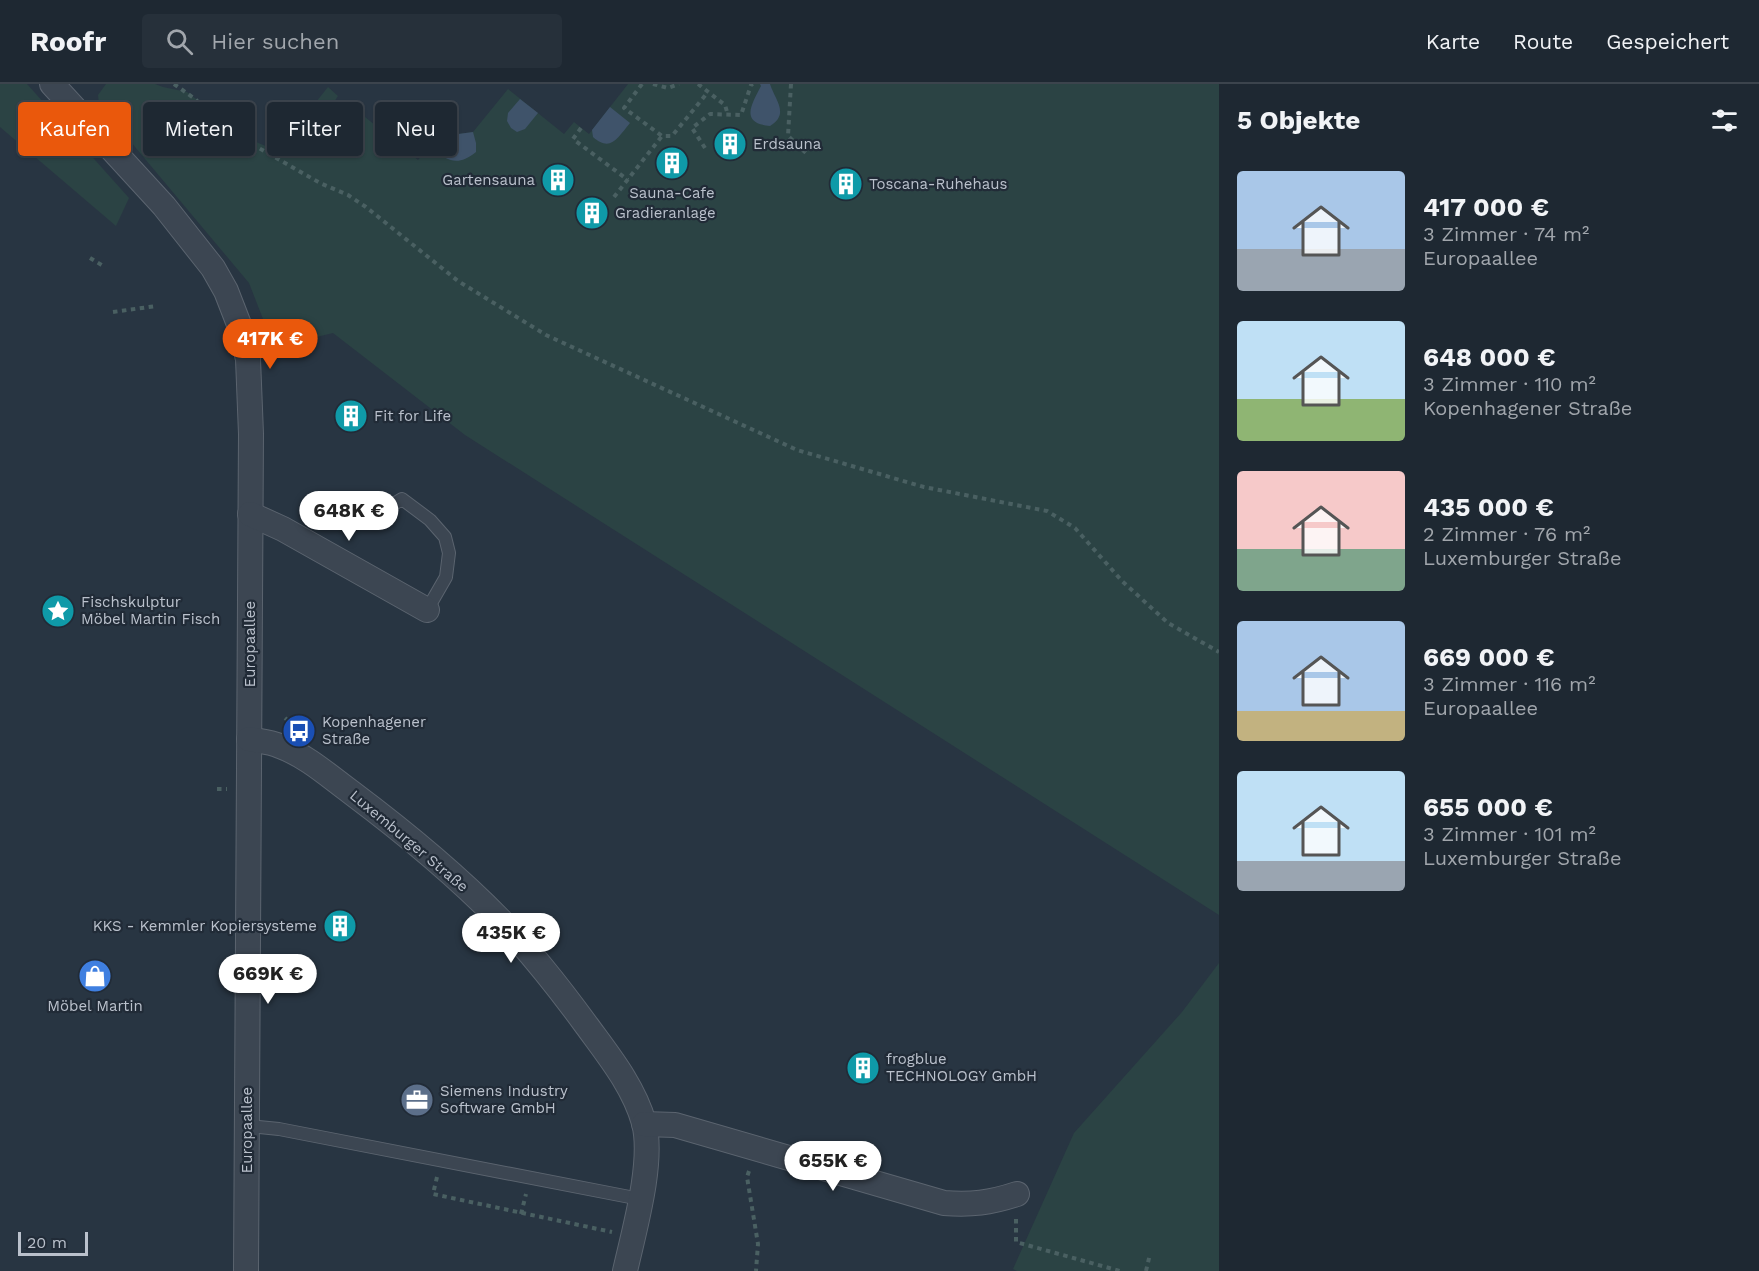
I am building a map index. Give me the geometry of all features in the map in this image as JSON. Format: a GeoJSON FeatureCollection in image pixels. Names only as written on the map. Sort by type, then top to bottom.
{"type":"FeatureCollection","features":[{"type":"Feature","properties":{"kind":"street","name":"Europaallee"},"geometry":{"type":"LineString","coordinates":[[52,84],[164,206],[213,268],[226,291],[240,327],[248,359],[251,434],[246,1271]]}},
{"type":"Feature","properties":{"kind":"street"},"geometry":{"type":"LineString","coordinates":[[250,514],[283,528],[427,610]]}},
{"type":"Feature","properties":{"kind":"street","name":"Luxemburger Straße"},"geometry":{"type":"LineString","coordinates":[[249,739],[280,746],[306,759],[391,822],[455,876],[501,921],[552,980],[597,1039],[633,1095],[644,1124],[647,1153],[625,1271]]}},
{"type":"Feature","properties":{"kind":"street"},"geometry":{"type":"LineString","coordinates":[[644,1124],[675,1125],[944,1203],[966,1205],[992,1202],[1017,1194]]}},
{"type":"Feature","properties":{"kind":"lane"},"geometry":{"type":"LineString","coordinates":[[347,499],[379,513],[402,499],[430,520],[445,537],[449,554],[446,577],[427,610]]}},
{"type":"Feature","properties":{"kind":"lane"},"geometry":{"type":"LineString","coordinates":[[248,1126],[301,1133],[640,1199]]}},
{"type":"Feature","properties":{"kind":"path"},"geometry":{"type":"LineString","coordinates":[[174,84],[195,99],[229,131],[320,183],[348,195],[458,281],[546,335],[797,450],[924,487],[1047,511],[1075,528],[1122,581],[1168,623],[1219,652]]}},
{"type":"Feature","properties":{"kind":"path"},"geometry":{"type":"LineString","coordinates":[[642,84],[624,108],[662,136],[672,136],[708,92]]}},
{"type":"Feature","properties":{"kind":"path"},"geometry":{"type":"LineString","coordinates":[[653,84],[668,88],[679,84]]}},
{"type":"Feature","properties":{"kind":"path"},"geometry":{"type":"LineString","coordinates":[[698,84],[725,105],[728,115]]}},
{"type":"Feature","properties":{"kind":"path"},"geometry":{"type":"LineString","coordinates":[[705,148],[692,128],[710,114],[741,115],[753,84]]}},
{"type":"Feature","properties":{"kind":"path"},"geometry":{"type":"LineString","coordinates":[[791,84],[788,136],[806,153]]}},
{"type":"Feature","properties":{"kind":"path"},"geometry":{"type":"LineString","coordinates":[[581,128],[573,139],[628,180]]}},
{"type":"Feature","properties":{"kind":"path"},"geometry":{"type":"LineString","coordinates":[[614,197],[662,136]]}},
{"type":"Feature","properties":{"kind":"path"},"geometry":{"type":"LineString","coordinates":[[90,258],[105,267]]}},
{"type":"Feature","properties":{"kind":"path"},"geometry":{"type":"LineString","coordinates":[[113,312],[156,306]]}},
{"type":"Feature","properties":{"kind":"path"},"geometry":{"type":"LineString","coordinates":[[749,1169],[747,1177],[758,1244],[756,1271]]}},
{"type":"Feature","properties":{"kind":"path"},"geometry":{"type":"LineString","coordinates":[[434,1194],[633,1236]]}},
{"type":"Feature","properties":{"kind":"path"},"geometry":{"type":"LineString","coordinates":[[1017,1194],[1016,1242],[1120,1271]]}},
{"type":"Feature","properties":{"kind":"path"},"geometry":{"type":"LineString","coordinates":[[1146,1271],[1150,1254]]}},
{"type":"Feature","properties":{"kind":"green space"},"geometry":{"type":"Polygon","coordinates":[[[0,84],[27,84],[43,102],[18,102],[18,142],[0,127],[0,84]]]}},
{"type":"Feature","properties":{"kind":"green space"},"geometry":{"type":"Polygon","coordinates":[[[106,84],[155,84],[187,92],[200,102],[143,102],[143,156],[255,156],[255,141],[267,147],[267,156],[363,156],[363,115],[375,125],[375,156],[413,156],[418,160],[421,156],[457,156],[457,134],[473,132],[508,89],[564,134],[574,122],[589,134],[628,84],[1219,84],[1219,915],[465,435],[333,333],[271,348],[249,283],[131,142],[131,102],[99,102],[98,95],[106,84]]]}},
{"type":"Feature","properties":{"kind":"green space"},"geometry":{"type":"Polygon","coordinates":[[[328,87],[338,96],[334,102],[316,102],[328,87]]]}},
{"type":"Feature","properties":{"kind":"green space"},"geometry":{"type":"Polygon","coordinates":[[[34,156],[91,156],[129,198],[116,226],[34,156]]]}},
{"type":"Feature","properties":{"kind":"green space"},"geometry":{"type":"Polygon","coordinates":[[[1219,963],[1219,1271],[1017,1271],[1013,1269],[1074,1133],[1182,1012],[1219,963]]]}},
{"type":"Feature","properties":{"kind":"water"},"geometry":{"type":"Polygon","coordinates":[[[760,84],[770,84],[779,106],[779,117],[770,126],[760,124],[751,117],[750,112],[760,84]]]}},
{"type":"Feature","properties":{"kind":"water"},"geometry":{"type":"Polygon","coordinates":[[[520,99],[538,113],[525,129],[517,132],[507,121],[508,113],[520,99]]]}},
{"type":"Feature","properties":{"kind":"water"},"geometry":{"type":"Polygon","coordinates":[[[610,107],[630,123],[618,138],[605,144],[593,137],[592,130],[610,107]]]}},
{"type":"Feature","properties":{"kind":"water"},"geometry":{"type":"Polygon","coordinates":[[[473,132],[476,152],[457,161],[443,156],[457,156],[457,134],[473,132]]]}},
{"type":"Feature","properties":{"kind":"place","name":"Erdsauna"},"geometry":{"type":"Point","coordinates":[730,144]}},
{"type":"Feature","properties":{"kind":"place","name":"Sauna-Cafe"},"geometry":{"type":"Point","coordinates":[672,163]}},
{"type":"Feature","properties":{"kind":"place","name":"Gartensauna"},"geometry":{"type":"Point","coordinates":[558,180]}},
{"type":"Feature","properties":{"kind":"place","name":"Toscana-Ruhehaus"},"geometry":{"type":"Point","coordinates":[846,184]}},
{"type":"Feature","properties":{"kind":"place","name":"Gradieranlage"},"geometry":{"type":"Point","coordinates":[592,213]}},
{"type":"Feature","properties":{"kind":"place","name":"Fit for Life"},"geometry":{"type":"Point","coordinates":[351,416]}},
{"type":"Feature","properties":{"kind":"place","name":"Fischskulptur Möbel Martin Fisch"},"geometry":{"type":"Point","coordinates":[58,611]}},
{"type":"Feature","properties":{"kind":"place","name":"Kopenhagener Straße"},"geometry":{"type":"Point","coordinates":[299,731]}},
{"type":"Feature","properties":{"kind":"place","name":"KKS - Kemmler Kopiersysteme"},"geometry":{"type":"Point","coordinates":[340,926]}},
{"type":"Feature","properties":{"kind":"place","name":"Möbel Martin"},"geometry":{"type":"Point","coordinates":[95,976]}},
{"type":"Feature","properties":{"kind":"place","name":"frogblue TECHNOLOGY GmbH"},"geometry":{"type":"Point","coordinates":[863,1068]}},
{"type":"Feature","properties":{"kind":"place","name":"Siemens Industry Software GmbH"},"geometry":{"type":"Point","coordinates":[417,1100]}}]}
